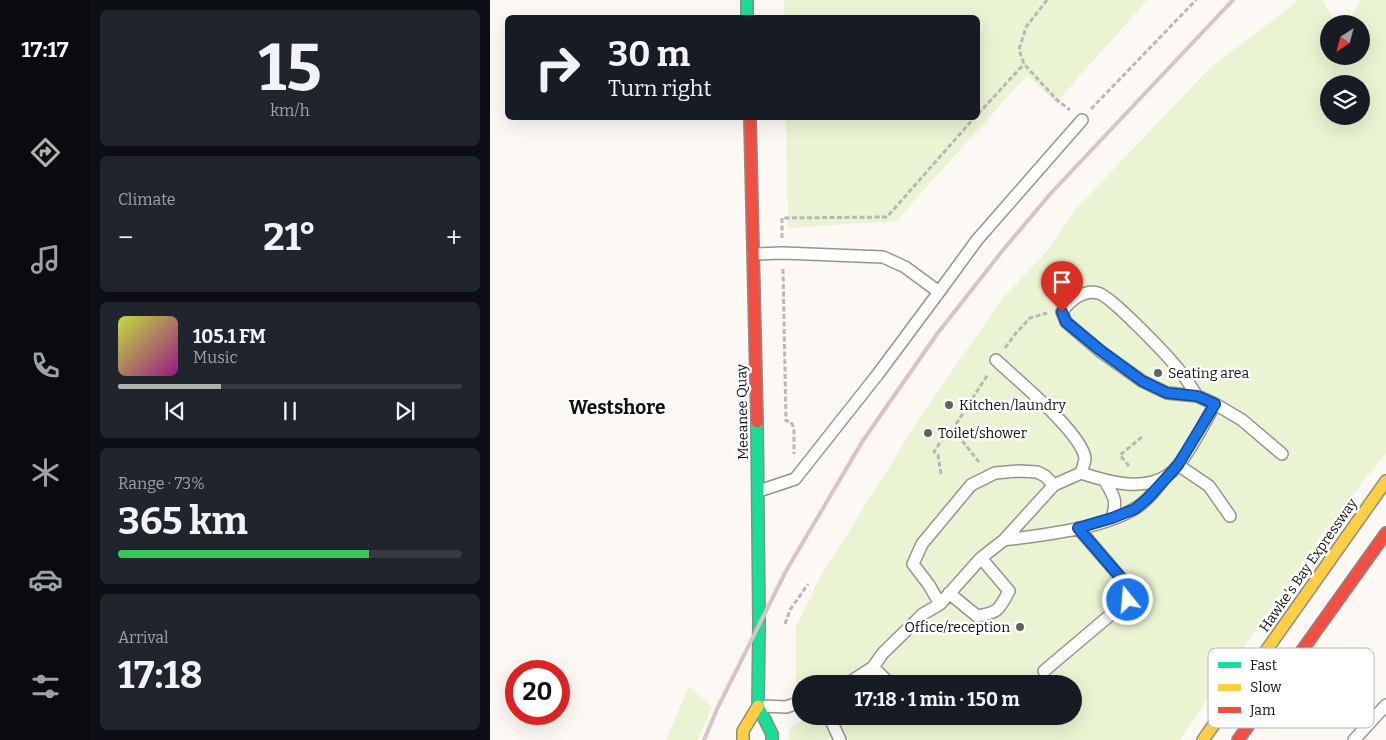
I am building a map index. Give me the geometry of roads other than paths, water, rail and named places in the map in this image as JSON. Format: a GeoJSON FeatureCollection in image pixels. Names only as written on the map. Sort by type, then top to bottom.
{"type":"FeatureCollection","features":[{"type":"Feature","properties":{"kind":"main road"},"geometry":{"type":"LineString","coordinates":[[747,0],[747,15]]}},
{"type":"Feature","properties":{"kind":"main road","name":"Meeanee Quay"},"geometry":{"type":"LineString","coordinates":[[750,120],[758,491],[758,706],[772,734],[772,740]]}},
{"type":"Feature","properties":{"kind":"main road","name":"Hawke's Bay Expressway"},"geometry":{"type":"LineString","coordinates":[[1268,648],[1386,481]]}},
{"type":"Feature","properties":{"kind":"main road"},"geometry":{"type":"LineString","coordinates":[[1304,648],[1386,533]]}},
{"type":"Feature","properties":{"kind":"main road"},"geometry":{"type":"LineString","coordinates":[[742,740],[743,731],[758,706]]}},
{"type":"Feature","properties":{"kind":"main road","name":"Hawke's Bay Expressway"},"geometry":{"type":"LineString","coordinates":[[1203,740],[1211,728]]}},
{"type":"Feature","properties":{"kind":"main road"},"geometry":{"type":"LineString","coordinates":[[1238,740],[1247,728]]}},
{"type":"Feature","properties":{"kind":"lane"},"geometry":{"type":"LineString","coordinates":[[758,491],[795,480],[878,374],[977,240],[1082,120]]}},
{"type":"Feature","properties":{"kind":"lane"},"geometry":{"type":"LineString","coordinates":[[753,254],[883,257],[906,267],[939,292]]}},
{"type":"Feature","properties":{"kind":"lane"},"geometry":{"type":"LineString","coordinates":[[1197,396],[1179,370],[1123,311],[1099,293],[1088,292],[1067,304],[1062,312],[1066,322],[1142,381],[1167,393],[1197,396],[1215,404],[1242,420],[1282,454]]}},
{"type":"Feature","properties":{"kind":"lane"},"geometry":{"type":"LineString","coordinates":[[996,360],[1078,442],[1085,459],[1081,473]]}},
{"type":"Feature","properties":{"kind":"lane"},"geometry":{"type":"LineString","coordinates":[[1004,540],[1078,528],[1135,509],[1148,498],[1178,465],[1215,404]]}},
{"type":"Feature","properties":{"kind":"lane"},"geometry":{"type":"LineString","coordinates":[[1178,465],[1209,486],[1230,516]]}},
{"type":"Feature","properties":{"kind":"lane"},"geometry":{"type":"LineString","coordinates":[[940,604],[929,585],[913,564],[922,544],[971,485],[995,473],[1019,471],[1037,472],[1045,476],[1054,486]]}},
{"type":"Feature","properties":{"kind":"lane"},"geometry":{"type":"LineString","coordinates":[[860,675],[873,666],[883,653],[924,614],[940,604],[981,558],[1004,540],[1054,486],[1081,473],[1105,482],[1132,484],[1142,483],[1167,475]]}},
{"type":"Feature","properties":{"kind":"lane"},"geometry":{"type":"LineString","coordinates":[[1105,482],[1115,497],[1115,508],[1112,518]]}},
{"type":"Feature","properties":{"kind":"lane"},"geometry":{"type":"LineString","coordinates":[[1044,671],[1128,600],[1127,585],[1078,528]]}},
{"type":"Feature","properties":{"kind":"lane"},"geometry":{"type":"LineString","coordinates":[[949,593],[977,616],[993,614],[1001,607],[1009,592],[981,558]]}},
{"type":"Feature","properties":{"kind":"lane"},"geometry":{"type":"LineString","coordinates":[[873,666],[882,675]]}},
{"type":"Feature","properties":{"kind":"lane"},"geometry":{"type":"LineString","coordinates":[[758,706],[786,707],[792,705]]}},
{"type":"Feature","properties":{"kind":"lane"},"geometry":{"type":"LineString","coordinates":[[1374,718],[1386,705]]}},
{"type":"Feature","properties":{"kind":"lane"},"geometry":{"type":"LineString","coordinates":[[833,725],[840,740]]}},
{"type":"Feature","properties":{"kind":"lane"},"geometry":{"type":"LineString","coordinates":[[1354,740],[1365,728]]}},
{"type":"Feature","properties":{"kind":"railway"},"geometry":{"type":"LineString","coordinates":[[704,740],[718,707],[786,571],[862,442],[937,334],[1003,250],[1052,192],[1233,0]]}},
{"type":"Feature","properties":{"kind":"place","name":"Seating area"},"geometry":{"type":"Point","coordinates":[1158,373]}},
{"type":"Feature","properties":{"kind":"place","name":"Kitchen/laundry"},"geometry":{"type":"Point","coordinates":[949,405]}},
{"type":"Feature","properties":{"kind":"place","name":"Toilet/shower"},"geometry":{"type":"Point","coordinates":[928,433]}},
{"type":"Feature","properties":{"kind":"place","name":"Office/reception"},"geometry":{"type":"Point","coordinates":[1020,627]}},
{"type":"Feature","properties":{"kind":"district","name":"Westshore"},"geometry":{"type":"Point","coordinates":[617,407]}}]}
